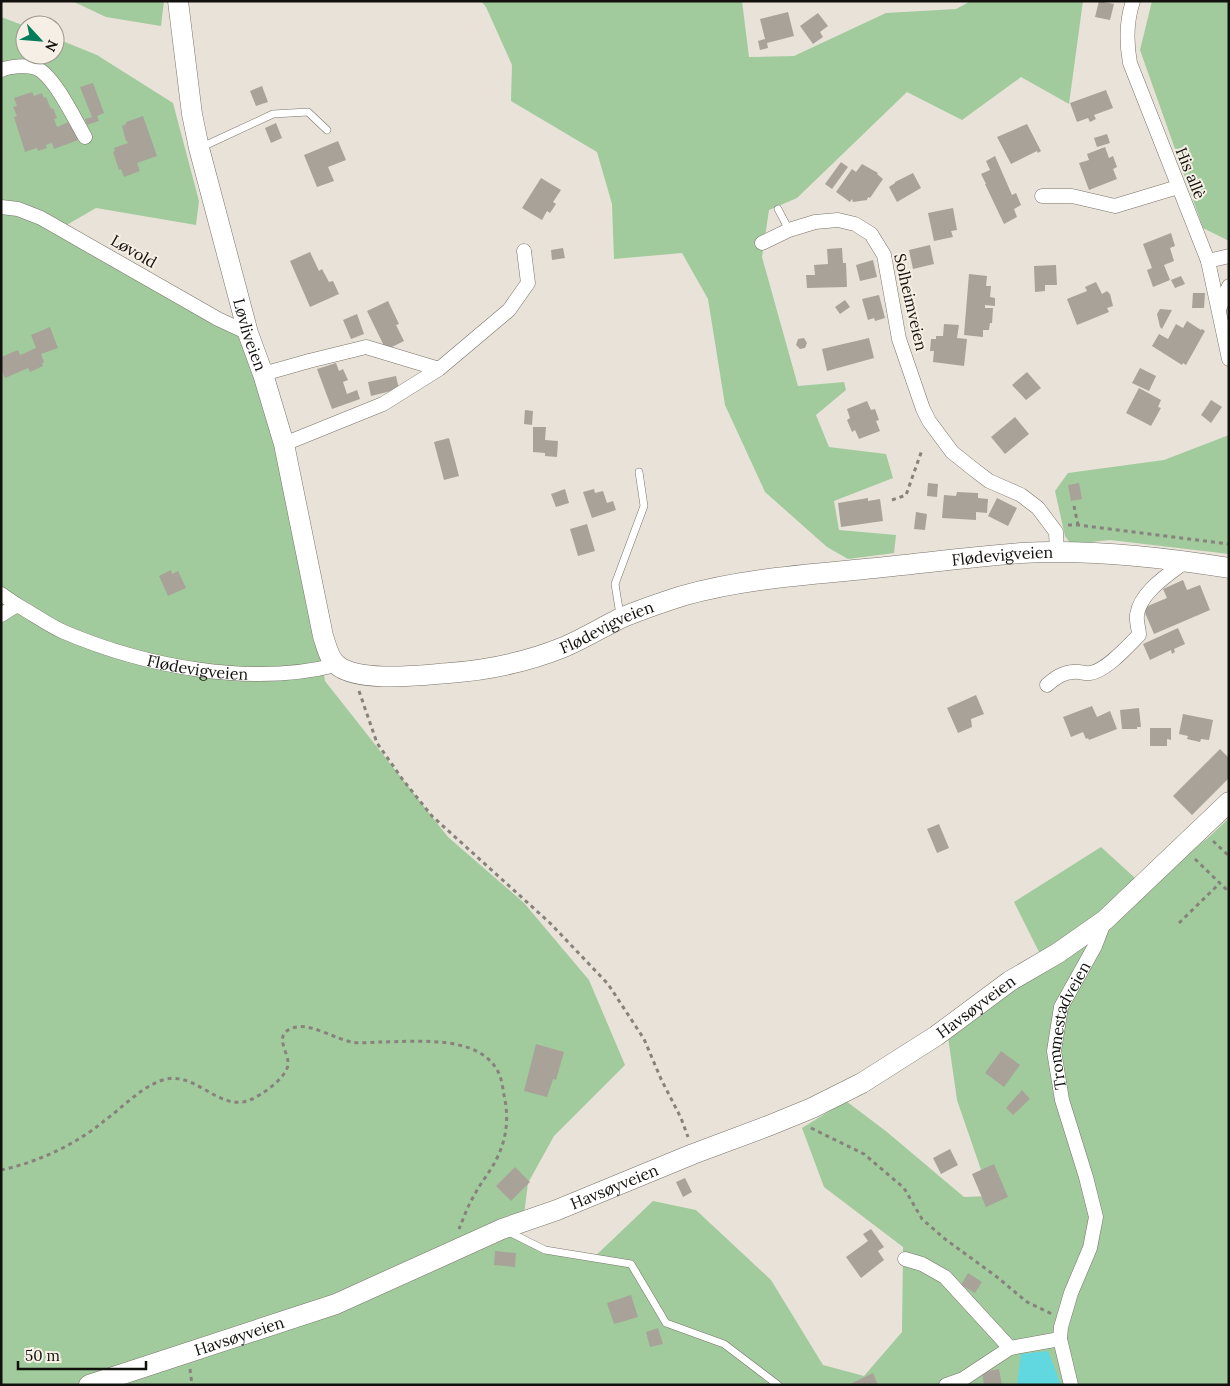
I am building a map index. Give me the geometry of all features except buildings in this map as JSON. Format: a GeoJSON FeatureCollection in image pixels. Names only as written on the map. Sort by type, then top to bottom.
{"type":"FeatureCollection","features":[{"type":"Feature","properties":{"kind":"main road","name":"Løvliveien"},"geometry":{"type":"LineString","coordinates":[[178,1],[192,114],[199,148],[248,333],[263,374],[284,444],[323,636],[328,652],[344,669]]}},
{"type":"Feature","properties":{"kind":"main road","name":"Flødevigveien"},"geometry":{"type":"LineString","coordinates":[[344,669],[372,676],[418,675],[515,664],[564,647],[621,618],[684,596],[728,586],[790,577],[1021,553],[1130,556],[1186,561],[1229,568]]}},
{"type":"Feature","properties":{"kind":"main road","name":"Trommestadveien"},"geometry":{"type":"LineString","coordinates":[[1105,920],[1229,802]]}},
{"type":"Feature","properties":{"kind":"main road","name":"Havsøyveien"},"geometry":{"type":"LineString","coordinates":[[89,1385],[336,1304],[502,1229],[557,1210],[791,1116],[862,1083],[899,1061],[1010,981],[1058,952],[1105,920]]}},
{"type":"Feature","properties":{"kind":"street","name":"His allè"},"geometry":{"type":"LineString","coordinates":[[1133,1],[1127,25],[1127,48],[1130,63],[1208,262],[1229,359]]}},
{"type":"Feature","properties":{"kind":"street"},"geometry":{"type":"LineString","coordinates":[[1,70],[10,66],[36,68],[54,84],[85,137]]}},
{"type":"Feature","properties":{"kind":"street"},"geometry":{"type":"LineString","coordinates":[[1042,196],[1072,196],[1115,206],[1178,187]]}},
{"type":"Feature","properties":{"kind":"street","name":"Løvold"},"geometry":{"type":"LineString","coordinates":[[1,207],[18,209],[41,218],[218,319],[248,333]]}},
{"type":"Feature","properties":{"kind":"street","name":"Solheimveien"},"geometry":{"type":"LineString","coordinates":[[762,243],[789,230],[815,222],[838,220],[855,224],[871,234],[884,255],[899,339],[923,409],[929,421],[952,452],[989,481],[1021,496],[1038,508],[1056,532]]}},
{"type":"Feature","properties":{"kind":"street"},"geometry":{"type":"LineString","coordinates":[[284,444],[383,404],[439,369],[509,310],[528,283],[524,251]]}},
{"type":"Feature","properties":{"kind":"street"},"geometry":{"type":"LineString","coordinates":[[1208,262],[1229,256]]}},
{"type":"Feature","properties":{"kind":"street"},"geometry":{"type":"LineString","coordinates":[[1219,309],[1229,286]]}},
{"type":"Feature","properties":{"kind":"street"},"geometry":{"type":"LineString","coordinates":[[263,374],[309,360],[366,347],[439,369]]}},
{"type":"Feature","properties":{"kind":"street"},"geometry":{"type":"LineString","coordinates":[[1056,532],[1057,553]]}},
{"type":"Feature","properties":{"kind":"street"},"geometry":{"type":"LineString","coordinates":[[1046,685],[1056,677],[1066,673],[1090,673],[1101,669],[1126,649],[1139,635],[1137,615],[1146,594],[1186,561]]}},
{"type":"Feature","properties":{"kind":"street","name":"Flødevigveien"},"geometry":{"type":"LineString","coordinates":[[1,594],[62,631],[123,654],[173,666],[242,674],[344,669]]}},
{"type":"Feature","properties":{"kind":"street"},"geometry":{"type":"LineString","coordinates":[[1,615],[17,605]]}},
{"type":"Feature","properties":{"kind":"street","name":"Trommestadveien"},"geometry":{"type":"LineString","coordinates":[[1071,1385],[1060,1339],[1063,1319],[1071,1293],[1090,1248],[1096,1217],[1086,1177],[1062,1100],[1054,1051],[1061,1007],[1095,946],[1105,920]]}},
{"type":"Feature","properties":{"kind":"street"},"geometry":{"type":"LineString","coordinates":[[905,1260],[922,1264],[945,1277],[1010,1348]]}},
{"type":"Feature","properties":{"kind":"street"},"geometry":{"type":"LineString","coordinates":[[946,1385],[962,1379],[1010,1348],[1060,1339]]}},
{"type":"Feature","properties":{"kind":"lane"},"geometry":{"type":"LineString","coordinates":[[199,148],[273,114],[308,112],[328,130]]}},
{"type":"Feature","properties":{"kind":"lane"},"geometry":{"type":"LineString","coordinates":[[778,209],[789,230]]}},
{"type":"Feature","properties":{"kind":"lane"},"geometry":{"type":"LineString","coordinates":[[621,618],[615,584],[644,506],[638,472]]}},
{"type":"Feature","properties":{"kind":"lane"},"geometry":{"type":"LineString","coordinates":[[502,1229],[545,1250],[632,1264],[666,1323],[724,1344],[778,1385]]}},
{"type":"Feature","properties":{"kind":"path"},"geometry":{"type":"LineString","coordinates":[[892,500],[906,495],[922,450]]}},
{"type":"Feature","properties":{"kind":"path"},"geometry":{"type":"LineString","coordinates":[[1074,506],[1078,525]]}},
{"type":"Feature","properties":{"kind":"path"},"geometry":{"type":"LineString","coordinates":[[1056,532],[1067,525],[1078,525],[1229,544]]}},
{"type":"Feature","properties":{"kind":"path"},"geometry":{"type":"LineString","coordinates":[[344,669],[377,743],[432,816],[550,922],[608,984],[644,1039],[661,1080],[681,1118],[693,1154]]}},
{"type":"Feature","properties":{"kind":"path"},"geometry":{"type":"LineString","coordinates":[[1211,838],[1229,856]]}},
{"type":"Feature","properties":{"kind":"path"},"geometry":{"type":"LineString","coordinates":[[1183,846],[1229,892]]}},
{"type":"Feature","properties":{"kind":"path"},"geometry":{"type":"LineString","coordinates":[[1179,923],[1220,883]]}},
{"type":"Feature","properties":{"kind":"path"},"geometry":{"type":"LineString","coordinates":[[1,1170],[20,1166],[77,1141],[145,1089],[162,1080],[192,1081],[221,1098],[236,1102],[249,1100],[271,1088],[287,1070],[289,1062],[283,1046],[283,1038],[288,1031],[298,1027],[315,1030],[352,1042],[429,1042],[459,1045],[477,1050],[491,1062],[500,1076],[508,1118],[505,1138],[497,1158],[474,1195],[458,1231],[456,1249]]}},
{"type":"Feature","properties":{"kind":"path"},"geometry":{"type":"LineString","coordinates":[[791,1116],[864,1154],[904,1188],[922,1219],[945,1239],[997,1277],[1027,1302],[1063,1319]]}},
{"type":"Feature","properties":{"kind":"green space"},"geometry":{"type":"Polygon","coordinates":[[[72,1],[164,1],[161,26],[106,17],[72,1]]]}},
{"type":"Feature","properties":{"kind":"green space"},"geometry":{"type":"Polygon","coordinates":[[[481,1],[742,1],[749,57],[794,56],[886,13],[956,9],[971,1],[1083,1],[1069,104],[1021,77],[962,120],[907,92],[797,198],[769,210],[762,257],[798,386],[844,382],[846,390],[816,415],[829,447],[886,454],[893,478],[834,501],[839,530],[896,535],[894,553],[848,559],[827,547],[765,492],[725,405],[708,299],[682,253],[614,259],[612,204],[597,152],[511,101],[512,65],[486,7],[481,1]]]}},
{"type":"Feature","properties":{"kind":"green space"},"geometry":{"type":"Polygon","coordinates":[[[1152,1],[1229,1],[1229,241],[1203,228],[1140,50],[1152,1]]]}},
{"type":"Feature","properties":{"kind":"green space"},"geometry":{"type":"Polygon","coordinates":[[[1,17],[15,22],[15,65],[65,65],[65,42],[97,55],[173,103],[199,201],[196,225],[96,208],[65,226],[242,329],[292,484],[325,681],[448,837],[524,903],[589,980],[625,1065],[554,1136],[528,1183],[521,1239],[590,1261],[653,1201],[696,1210],[771,1280],[823,1365],[864,1376],[902,1332],[903,1247],[824,1187],[802,1128],[846,1101],[887,1132],[964,1197],[990,1196],[957,1100],[948,1037],[1045,964],[1014,902],[1101,847],[1146,888],[1210,836],[1229,818],[1229,1385],[1,1385],[1,17]]]}},
{"type":"Feature","properties":{"kind":"green space"},"geometry":{"type":"Polygon","coordinates":[[[1229,435],[1229,554],[1110,540],[1071,544],[1065,536],[1055,491],[1068,473],[1164,460],[1229,435]]]}},
{"type":"Feature","properties":{"kind":"water"},"geometry":{"type":"Polygon","coordinates":[[[1048,1351],[1061,1385],[1017,1385],[1021,1354],[1048,1351]]]}}]}
